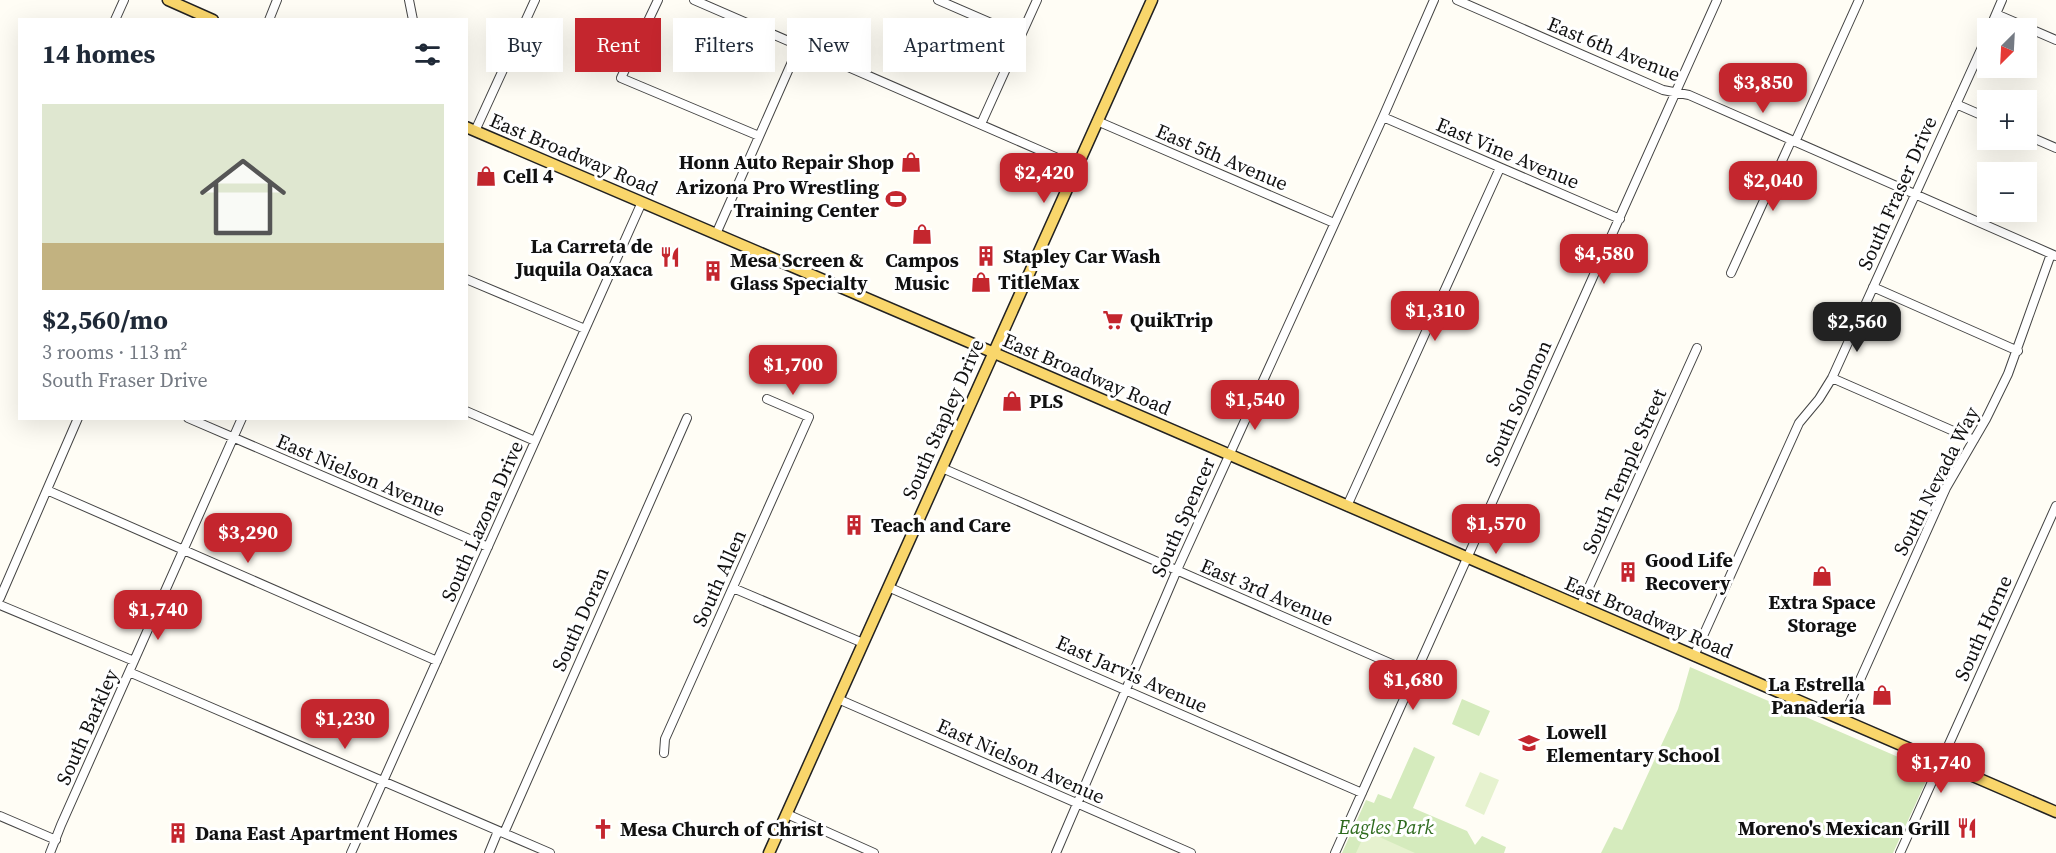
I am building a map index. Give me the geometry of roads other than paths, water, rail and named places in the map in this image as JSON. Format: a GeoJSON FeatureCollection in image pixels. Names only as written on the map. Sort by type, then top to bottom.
{"type":"FeatureCollection","features":[{"type":"Feature","properties":{"kind":"main road"},"geometry":{"type":"LineString","coordinates":[[168,0],[208,18]]}},
{"type":"Feature","properties":{"kind":"main road","name":"South Stapley Drive"},"geometry":{"type":"LineString","coordinates":[[769,853],[1152,0]]}},
{"type":"Feature","properties":{"kind":"main road","name":"East Broadway Road"},"geometry":{"type":"LineString","coordinates":[[471,129],[2056,812]]}},
{"type":"Feature","properties":{"kind":"street"},"geometry":{"type":"LineString","coordinates":[[116,18],[124,0]]}},
{"type":"Feature","properties":{"kind":"street"},"geometry":{"type":"LineString","coordinates":[[270,18],[277,0]]}},
{"type":"Feature","properties":{"kind":"street"},"geometry":{"type":"LineString","coordinates":[[409,0],[413,18]]}},
{"type":"Feature","properties":{"kind":"street"},"geometry":{"type":"LineString","coordinates":[[471,129],[535,0]]}},
{"type":"Feature","properties":{"kind":"street"},"geometry":{"type":"LineString","coordinates":[[658,0],[621,78],[759,135]]}},
{"type":"Feature","properties":{"kind":"street"},"geometry":{"type":"LineString","coordinates":[[694,0],[787,41]]}},
{"type":"Feature","properties":{"kind":"street"},"geometry":{"type":"LineString","coordinates":[[938,0],[980,18]]}},
{"type":"Feature","properties":{"kind":"street"},"geometry":{"type":"LineString","coordinates":[[1026,25],[1037,0]]}},
{"type":"Feature","properties":{"kind":"street","name":"South Spencer"},"geometry":{"type":"LineString","coordinates":[[1056,853],[1177,570],[1434,0]]}},
{"type":"Feature","properties":{"kind":"street","name":"East 6th Avenue"},"geometry":{"type":"LineString","coordinates":[[1457,0],[1663,90],[1689,95],[2054,255]]}},
{"type":"Feature","properties":{"kind":"street","name":"South Solomon"},"geometry":{"type":"LineString","coordinates":[[1335,853],[1717,0]]}},
{"type":"Feature","properties":{"kind":"street"},"geometry":{"type":"LineString","coordinates":[[1731,273],[1859,0]]}},
{"type":"Feature","properties":{"kind":"street"},"geometry":{"type":"LineString","coordinates":[[1994,18],[2002,0]]}},
{"type":"Feature","properties":{"kind":"street"},"geometry":{"type":"LineString","coordinates":[[1996,14],[2056,40]]}},
{"type":"Feature","properties":{"kind":"street","name":"South Fraser Drive"},"geometry":{"type":"LineString","coordinates":[[1694,656],[1799,423],[1819,399],[1832,378],[1977,58]]}},
{"type":"Feature","properties":{"kind":"street"},"geometry":{"type":"LineString","coordinates":[[716,234],[787,72]]}},
{"type":"Feature","properties":{"kind":"street"},"geometry":{"type":"LineString","coordinates":[[860,72],[1076,166]]}},
{"type":"Feature","properties":{"kind":"street"},"geometry":{"type":"LineString","coordinates":[[981,124],[1005,72]]}},
{"type":"Feature","properties":{"kind":"street"},"geometry":{"type":"LineString","coordinates":[[1956,104],[1977,113]]}},
{"type":"Feature","properties":{"kind":"street","name":"East Vine Avenue"},"geometry":{"type":"LineString","coordinates":[[1383,117],[1620,219]]}},
{"type":"Feature","properties":{"kind":"street","name":"East 5th Avenue"},"geometry":{"type":"LineString","coordinates":[[1097,121],[1334,223]]}},
{"type":"Feature","properties":{"kind":"street"},"geometry":{"type":"LineString","coordinates":[[2037,140],[2056,148]]}},
{"type":"Feature","properties":{"kind":"street"},"geometry":{"type":"LineString","coordinates":[[1347,506],[1500,168]]}},
{"type":"Feature","properties":{"kind":"street","name":"South Lazona Drive"},"geometry":{"type":"LineString","coordinates":[[351,853],[642,202]]}},
{"type":"Feature","properties":{"kind":"street","name":"South Nevada Way"},"geometry":{"type":"LineString","coordinates":[[1842,720],[1946,488],[1994,405],[2018,351],[2044,271],[2054,255]]}},
{"type":"Feature","properties":{"kind":"street"},"geometry":{"type":"LineString","coordinates":[[468,280],[585,329]]}},
{"type":"Feature","properties":{"kind":"street"},"geometry":{"type":"LineString","coordinates":[[1873,286],[2018,351]]}},
{"type":"Feature","properties":{"kind":"street","name":"South Temple Street"},"geometry":{"type":"LineString","coordinates":[[1580,607],[1697,348]]}},
{"type":"Feature","properties":{"kind":"street"},"geometry":{"type":"LineString","coordinates":[[1832,378],[1974,440]]}},
{"type":"Feature","properties":{"kind":"street","name":"South Allen"},"geometry":{"type":"LineString","coordinates":[[664,753],[665,739],[809,417],[767,399]]}},
{"type":"Feature","properties":{"kind":"street"},"geometry":{"type":"LineString","coordinates":[[468,412],[535,441]]}},
{"type":"Feature","properties":{"kind":"street","name":"South Doran"},"geometry":{"type":"LineString","coordinates":[[489,853],[501,832],[687,418]]}},
{"type":"Feature","properties":{"kind":"street"},"geometry":{"type":"LineString","coordinates":[[0,598],[77,420]]}},
{"type":"Feature","properties":{"kind":"street","name":"East Nielson Avenue"},"geometry":{"type":"LineString","coordinates":[[192,420],[488,547]]}},
{"type":"Feature","properties":{"kind":"street","name":"South Barkley"},"geometry":{"type":"LineString","coordinates":[[50,853],[241,420]]}},
{"type":"Feature","properties":{"kind":"street","name":"East 3rd Avenue"},"geometry":{"type":"LineString","coordinates":[[942,468],[1415,674]]}},
{"type":"Feature","properties":{"kind":"street"},"geometry":{"type":"LineString","coordinates":[[48,491],[437,662]]}},
{"type":"Feature","properties":{"kind":"street","name":"South Horne"},"geometry":{"type":"LineString","coordinates":[[1900,853],[2056,506]]}},
{"type":"Feature","properties":{"kind":"street","name":"East Jarvis Avenue"},"geometry":{"type":"LineString","coordinates":[[888,586],[1362,793]]}},
{"type":"Feature","properties":{"kind":"street"},"geometry":{"type":"LineString","coordinates":[[732,588],[863,643]]}},
{"type":"Feature","properties":{"kind":"street"},"geometry":{"type":"LineString","coordinates":[[0,605],[134,661]]}},
{"type":"Feature","properties":{"kind":"street"},"geometry":{"type":"LineString","coordinates":[[129,672],[550,853]]}},
{"type":"Feature","properties":{"kind":"street","name":"East Nielson Avenue"},"geometry":{"type":"LineString","coordinates":[[838,699],[1191,853]]}},
{"type":"Feature","properties":{"kind":"street"},"geometry":{"type":"LineString","coordinates":[[787,814],[874,853]]}},
{"type":"Feature","properties":{"kind":"street"},"geometry":{"type":"LineString","coordinates":[[0,816],[56,840]]}},
{"type":"Feature","properties":{"kind":"place","name":"Honn Auto Repair Shop"},"geometry":{"type":"Point","coordinates":[911,162]}},
{"type":"Feature","properties":{"kind":"place","name":"Cell 4"},"geometry":{"type":"Point","coordinates":[486,176]}},
{"type":"Feature","properties":{"kind":"place","name":"Arizona Pro Wrestling Training Center"},"geometry":{"type":"Point","coordinates":[896,199]}},
{"type":"Feature","properties":{"kind":"place","name":"Campos Music"},"geometry":{"type":"Point","coordinates":[922,234]}},
{"type":"Feature","properties":{"kind":"place","name":"Stapley Car Wash"},"geometry":{"type":"Point","coordinates":[986,256]}},
{"type":"Feature","properties":{"kind":"place","name":"La Carreta de Juquila Oaxaca"},"geometry":{"type":"Point","coordinates":[670,257]}},
{"type":"Feature","properties":{"kind":"place","name":"Mesa Screen & Glass Specialty"},"geometry":{"type":"Point","coordinates":[713,271]}},
{"type":"Feature","properties":{"kind":"place","name":"TitleMax"},"geometry":{"type":"Point","coordinates":[981,282]}},
{"type":"Feature","properties":{"kind":"place","name":"QuikTrip"},"geometry":{"type":"Point","coordinates":[1113,320]}},
{"type":"Feature","properties":{"kind":"place","name":"PLS"},"geometry":{"type":"Point","coordinates":[1012,401]}},
{"type":"Feature","properties":{"kind":"place","name":"Teach and Care"},"geometry":{"type":"Point","coordinates":[854,525]}},
{"type":"Feature","properties":{"kind":"place","name":"Good Life Recovery"},"geometry":{"type":"Point","coordinates":[1628,572]}},
{"type":"Feature","properties":{"kind":"place","name":"Extra Space Storage"},"geometry":{"type":"Point","coordinates":[1822,576]}},
{"type":"Feature","properties":{"kind":"place","name":"La Estrella Panaderia"},"geometry":{"type":"Point","coordinates":[1882,695]}},
{"type":"Feature","properties":{"kind":"place","name":"Lowell Elementary School"},"geometry":{"type":"Point","coordinates":[1529,743]}},
{"type":"Feature","properties":{"kind":"place","name":"Moreno's Mexican Grill"},"geometry":{"type":"Point","coordinates":[1967,828]}},
{"type":"Feature","properties":{"kind":"place","name":"Mesa Church of Christ"},"geometry":{"type":"Point","coordinates":[603,829]}},
{"type":"Feature","properties":{"kind":"place","name":"Dana East Apartment Homes"},"geometry":{"type":"Point","coordinates":[178,833]}},
{"type":"Feature","properties":{"kind":"park label","name":"Eagles Park"},"geometry":{"type":"Point","coordinates":[1386,827]}}]}
